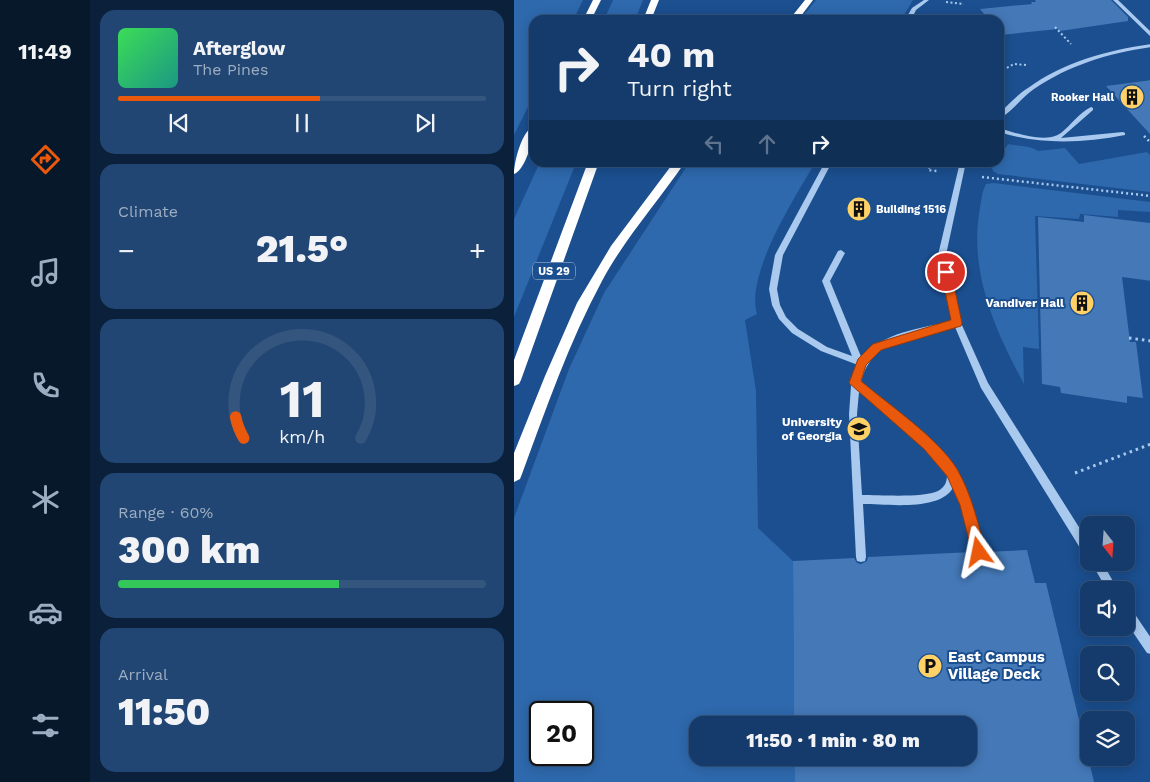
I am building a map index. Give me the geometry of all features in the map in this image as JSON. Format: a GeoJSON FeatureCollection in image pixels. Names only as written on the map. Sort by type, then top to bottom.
{"type":"FeatureCollection","features":[{"type":"Feature","properties":{"kind":"highway"},"geometry":{"type":"LineString","coordinates":[[590,15],[597,0]]}},
{"type":"Feature","properties":{"kind":"highway"},"geometry":{"type":"LineString","coordinates":[[649,15],[655,0]]}},
{"type":"Feature","properties":{"kind":"highway"},"geometry":{"type":"LineString","coordinates":[[797,15],[809,0]]}},
{"type":"Feature","properties":{"kind":"highway"},"geometry":{"type":"LineString","coordinates":[[514,170],[529,139]]}},
{"type":"Feature","properties":{"kind":"highway","name":"US 29"},"geometry":{"type":"LineString","coordinates":[[514,380],[592,167]]}},
{"type":"Feature","properties":{"kind":"highway"},"geometry":{"type":"LineString","coordinates":[[514,474],[551,376],[596,280],[633,223],[676,167]]}},
{"type":"Feature","properties":{"kind":"lane"},"geometry":{"type":"LineString","coordinates":[[911,15],[914,9],[927,0]]}},
{"type":"Feature","properties":{"kind":"lane"},"geometry":{"type":"LineString","coordinates":[[1115,0],[1150,36]]}},
{"type":"Feature","properties":{"kind":"lane"},"geometry":{"type":"LineString","coordinates":[[1004,112],[1031,88],[1077,64],[1130,48],[1150,45]]}},
{"type":"Feature","properties":{"kind":"lane"},"geometry":{"type":"LineString","coordinates":[[1046,141],[1062,136],[1091,109]]}},
{"type":"Feature","properties":{"kind":"lane"},"geometry":{"type":"LineString","coordinates":[[1004,132],[1030,140],[1046,141],[1123,134]]}},
{"type":"Feature","properties":{"kind":"lane"},"geometry":{"type":"LineString","coordinates":[[827,167],[779,255],[772,289],[776,305],[783,319],[795,331],[824,349],[860,362]]}},
{"type":"Feature","properties":{"kind":"lane"},"geometry":{"type":"LineString","coordinates":[[962,167],[942,255],[957,323],[984,385],[1080,538]]}},
{"type":"Feature","properties":{"kind":"lane"},"geometry":{"type":"LineString","coordinates":[[840,253],[826,281],[860,362]]}},
{"type":"Feature","properties":{"kind":"lane"},"geometry":{"type":"LineString","coordinates":[[861,557],[853,414],[854,383],[860,362],[872,351],[884,344],[957,323]]}},
{"type":"Feature","properties":{"kind":"lane"},"geometry":{"type":"LineString","coordinates":[[854,383],[928,445],[952,472],[967,505],[979,552]]}},
{"type":"Feature","properties":{"kind":"lane"},"geometry":{"type":"LineString","coordinates":[[858,500],[932,497],[947,490],[952,482],[952,472]]}},
{"type":"Feature","properties":{"kind":"lane"},"geometry":{"type":"LineString","coordinates":[[1135,625],[1150,649]]}},
{"type":"Feature","properties":{"kind":"path"},"geometry":{"type":"LineString","coordinates":[[1004,69],[1014,64],[1027,65]]}},
{"type":"Feature","properties":{"kind":"path"},"geometry":{"type":"LineString","coordinates":[[929,167],[928,170],[937,171]]}},
{"type":"Feature","properties":{"kind":"path"},"geometry":{"type":"LineString","coordinates":[[982,177],[1150,196]]}},
{"type":"Feature","properties":{"kind":"path"},"geometry":{"type":"LineString","coordinates":[[1129,338],[1150,341]]}},
{"type":"Feature","properties":{"kind":"path"},"geometry":{"type":"LineString","coordinates":[[1076,473],[1150,444]]}},
{"type":"Feature","properties":{"kind":"shaded area"},"geometry":{"type":"Polygon","coordinates":[[[514,0],[583,0],[576,15],[529,15],[529,105],[514,135],[514,0]]]}},
{"type":"Feature","properties":{"kind":"shaded area"},"geometry":{"type":"Polygon","coordinates":[[[613,0],[643,0],[637,15],[606,15],[613,0]]]}},
{"type":"Feature","properties":{"kind":"shaded area"},"geometry":{"type":"Polygon","coordinates":[[[816,0],[913,0],[904,15],[804,15],[816,0]]]}},
{"type":"Feature","properties":{"kind":"shaded area"},"geometry":{"type":"Polygon","coordinates":[[[1008,144],[1028,147],[1038,151],[1065,148],[1079,164],[1147,152],[1150,155],[1150,192],[998,174],[992,168],[1004,167],[1004,150],[1008,144]]]}},
{"type":"Feature","properties":{"kind":"shaded area"},"geometry":{"type":"Polygon","coordinates":[[[538,167],[574,167],[514,317],[514,219],[538,167]]]}},
{"type":"Feature","properties":{"kind":"shaded area"},"geometry":{"type":"Polygon","coordinates":[[[686,167],[813,167],[785,215],[765,258],[758,279],[755,298],[757,314],[745,320],[756,391],[758,528],[793,561],[794,716],[689,716],[689,766],[795,766],[795,782],[514,782],[514,518],[569,369],[604,293],[686,167]]]}},
{"type":"Feature","properties":{"kind":"shaded area"},"geometry":{"type":"Polygon","coordinates":[[[994,183],[1150,202],[1150,212],[1118,210],[1118,217],[1080,214],[1079,219],[1035,216],[1039,349],[1023,347],[1024,384],[995,323],[982,281],[978,259],[977,237],[982,195],[986,184],[994,183]]]}},
{"type":"Feature","properties":{"kind":"building"},"geometry":{"type":"Polygon","coordinates":[[[1035,0],[1111,0],[1128,17],[1128,21],[1060,31],[1058,29],[1004,35],[1004,15],[985,15],[980,9],[1036,2],[1035,0]]]}},
{"type":"Feature","properties":{"kind":"building","name":"Rooker Hall"},"geometry":{"type":"Polygon","coordinates":[[[1151,80],[1151,135],[1106,86],[1151,80]]]}},
{"type":"Feature","properties":{"kind":"building","name":"Vandiver Hall"},"geometry":{"type":"Polygon","coordinates":[[[1084,215],[1151,223],[1151,281],[1122,277],[1130,342],[1136,342],[1143,398],[1127,396],[1127,403],[1061,393],[1060,387],[1042,384],[1038,217],[1084,222],[1084,215]]]}},
{"type":"Feature","properties":{"kind":"building","name":"East Campus Village Deck"},"geometry":{"type":"Polygon","coordinates":[[[1027,550],[1035,583],[1046,583],[1080,724],[1080,766],[1090,766],[1094,782],[795,782],[795,766],[977,766],[977,716],[794,716],[793,561],[854,558],[857,563],[861,564],[867,561],[868,557],[972,552],[975,558],[979,559],[985,556],[986,552],[1027,550]]]}},
{"type":"Feature","properties":{"kind":"place","name":"Rooker Hall"},"geometry":{"type":"Point","coordinates":[1132,97]}},
{"type":"Feature","properties":{"kind":"place","name":"Building 1516"},"geometry":{"type":"Point","coordinates":[859,209]}},
{"type":"Feature","properties":{"kind":"place","name":"Vandiver Hall"},"geometry":{"type":"Point","coordinates":[1082,303]}},
{"type":"Feature","properties":{"kind":"place","name":"University of Georgia"},"geometry":{"type":"Point","coordinates":[859,429]}},
{"type":"Feature","properties":{"kind":"place","name":"East Campus Village Deck"},"geometry":{"type":"Point","coordinates":[930,666]}},
{"type":"Feature","properties":{"kind":"route"},"geometry":{"type":"LineString","coordinates":[[946,272],[957,323],[877,347],[862,363],[854,383],[928,445],[952,472],[967,505],[979,552]]}}]}
